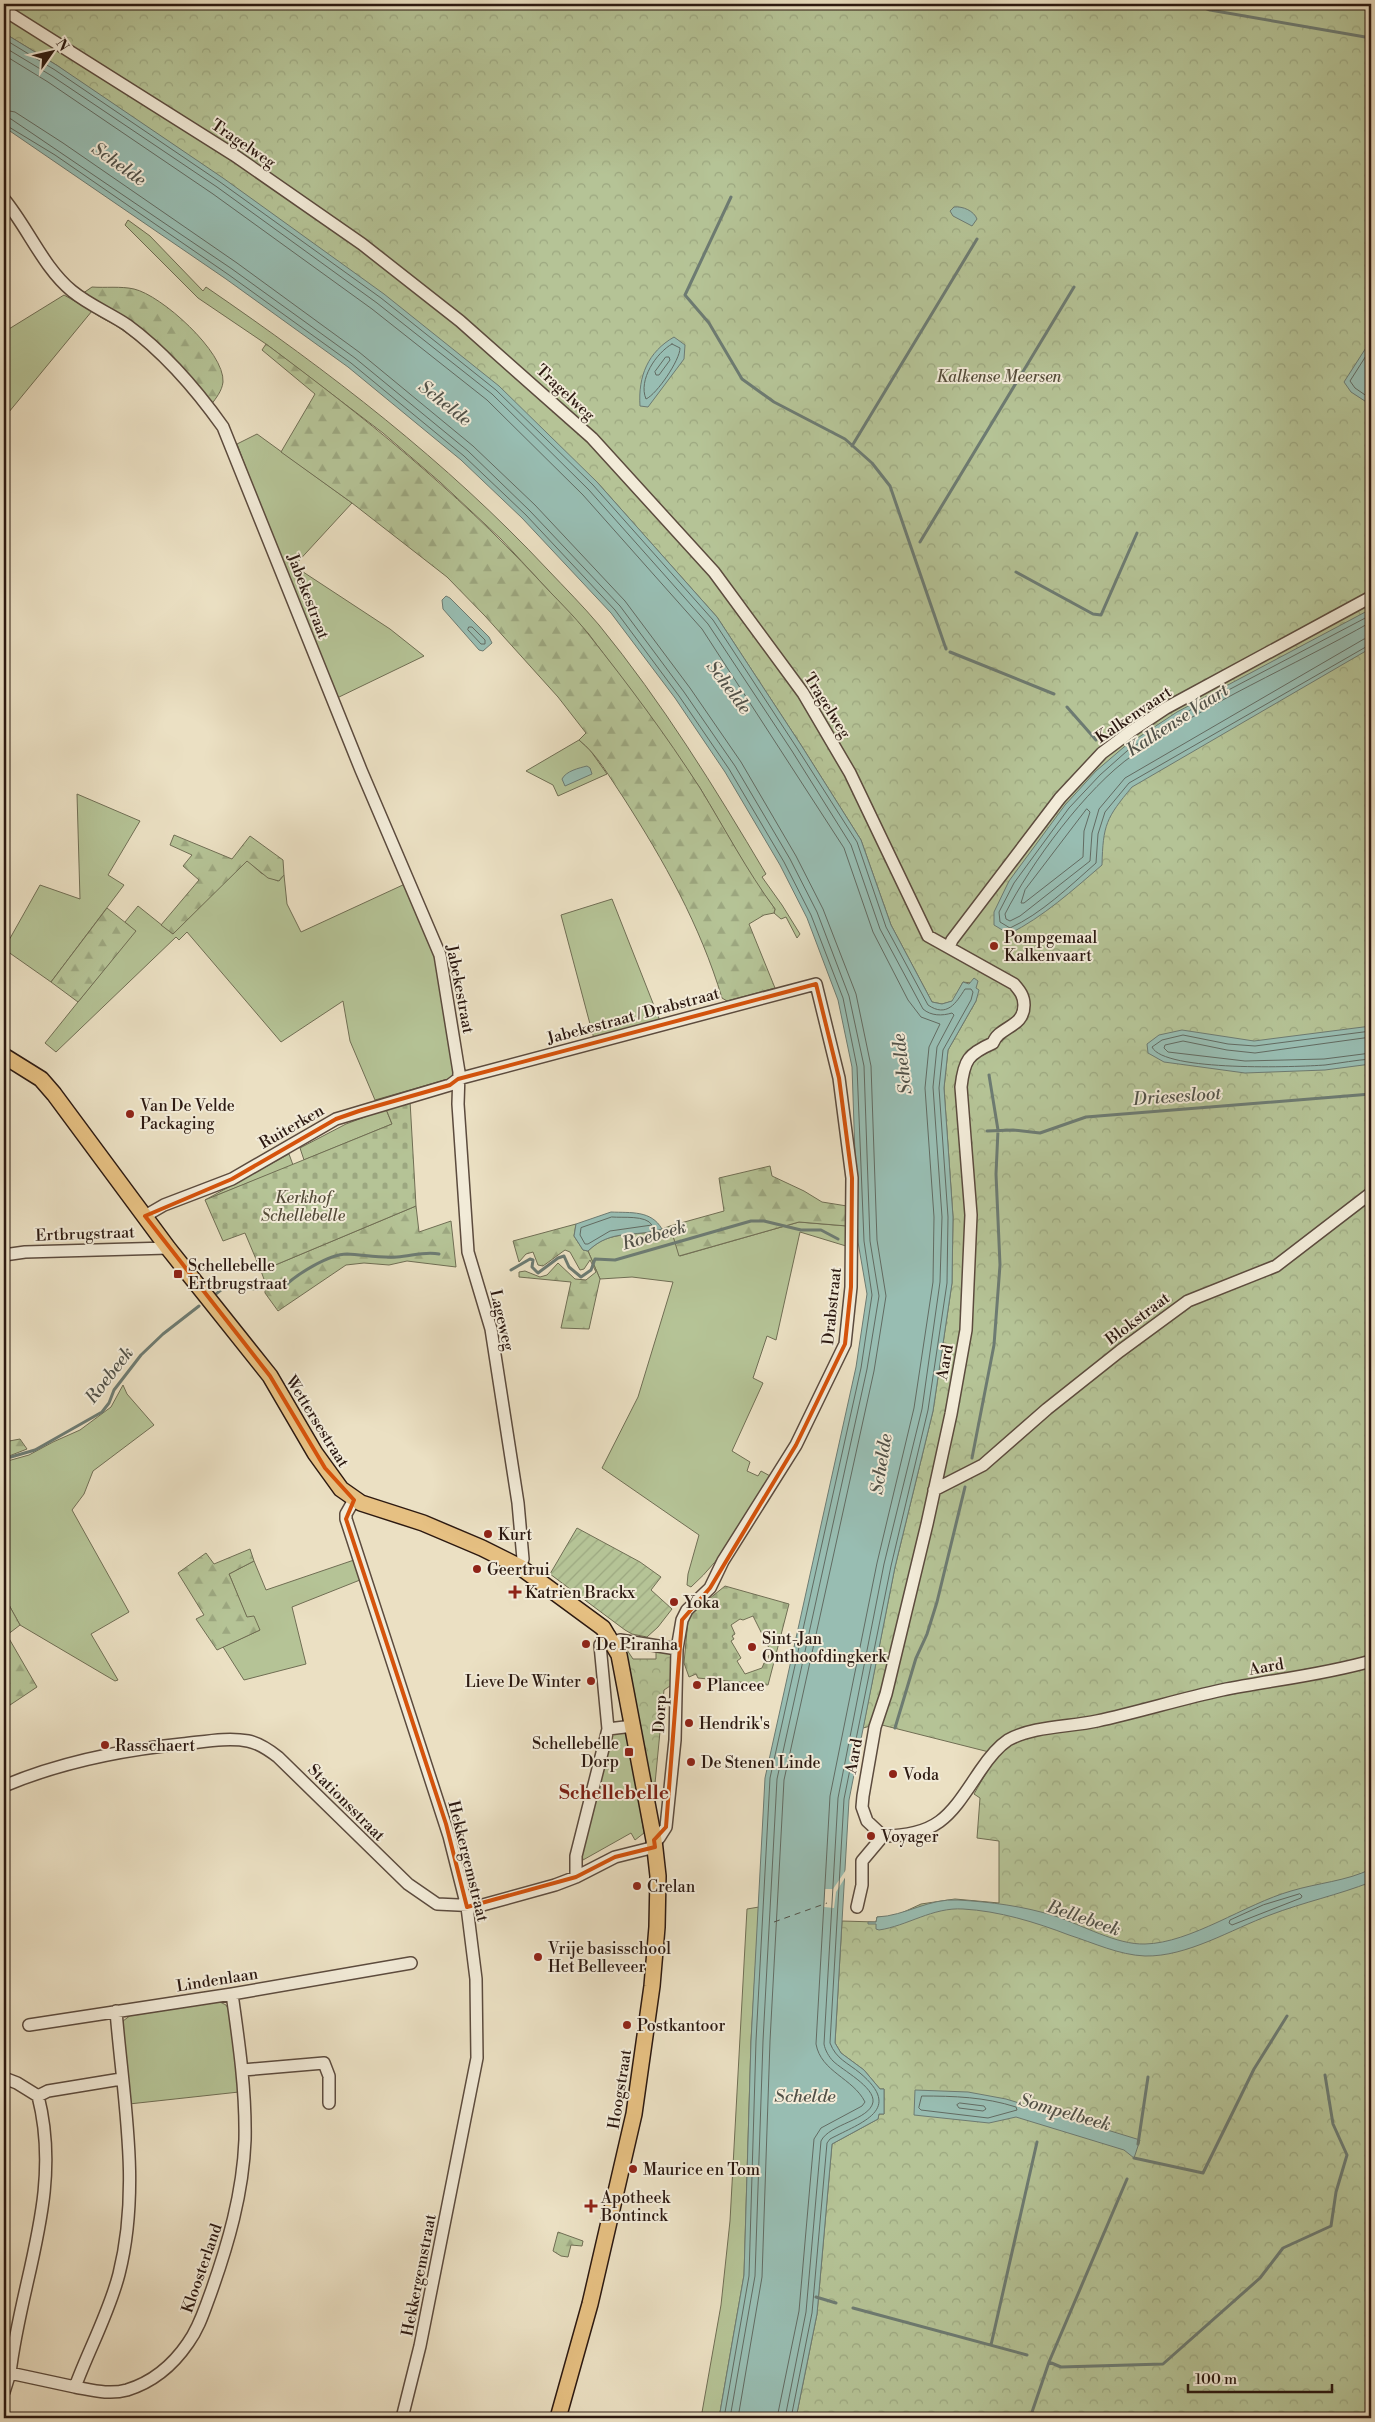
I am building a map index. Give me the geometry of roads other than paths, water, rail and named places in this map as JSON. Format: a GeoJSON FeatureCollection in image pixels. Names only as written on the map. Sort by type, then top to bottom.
{"type":"FeatureCollection","features":[{"type":"Feature","properties":{"kind":"main road","name":"Wettersestraat"},"geometry":{"type":"LineString","coordinates":[[4,1056],[41,1079],[54,1094],[168,1248],[270,1376],[325,1468],[341,1489],[354,1500],[439,1530],[520,1567],[594,1619]]}},
{"type":"Feature","properties":{"kind":"main road","name":"Hoogstraat"},"geometry":{"type":"LineString","coordinates":[[558,2418],[590,2304],[634,2114],[652,1986],[657,1927],[658,1876],[654,1844],[624,1675],[612,1640],[594,1619]]}},
{"type":"Feature","properties":{"kind":"street","name":"Tragelweg"},"geometry":{"type":"LineString","coordinates":[[4,10],[234,155],[362,244],[460,321],[592,438],[714,572],[789,673],[821,722],[850,773],[922,926],[928,936],[936,942],[949,946]]}},
{"type":"Feature","properties":{"kind":"street","name":"Jabekestraat"},"geometry":{"type":"LineString","coordinates":[[4,200],[61,280],[72,291],[125,324],[160,352],[191,385],[223,427],[361,770],[440,955],[452,1020],[459,1072],[458,1079]]}},
{"type":"Feature","properties":{"kind":"street","name":"Kalkenvaart"},"geometry":{"type":"LineString","coordinates":[[949,946],[1060,798],[1102,754],[1130,732],[1166,708],[1371,597]]}},
{"type":"Feature","properties":{"kind":"street","name":"Aard"},"geometry":{"type":"LineString","coordinates":[[949,946],[1014,984],[1023,997],[1024,1010],[1018,1022],[997,1035],[993,1043],[977,1050],[966,1062],[964,1068],[961,1087],[971,1215],[969,1302],[962,1358],[892,1671],[875,1727],[862,1807],[867,1821],[883,1836],[908,1835],[935,1825],[947,1817],[990,1755],[1008,1740],[1026,1733],[1095,1722],[1222,1690],[1371,1661]]}},
{"type":"Feature","properties":{"kind":"street","name":"Jabekestraat / Drabstraat"},"geometry":{"type":"LineString","coordinates":[[458,1079],[816,984]]}},
{"type":"Feature","properties":{"kind":"street","name":"Drabstraat"},"geometry":{"type":"LineString","coordinates":[[678,1649],[684,1615],[710,1588],[723,1561],[787,1460],[837,1364],[845,1344],[851,1287],[852,1178],[839,1078],[816,984]]}},
{"type":"Feature","properties":{"kind":"street","name":"Ruiterken"},"geometry":{"type":"LineString","coordinates":[[145,1216],[164,1205],[232,1178],[336,1119],[450,1085],[458,1079]]}},
{"type":"Feature","properties":{"kind":"street","name":"Lageweg"},"geometry":{"type":"LineString","coordinates":[[458,1079],[468,1252],[487,1312],[509,1440],[520,1523],[523,1559],[520,1567]]}},
{"type":"Feature","properties":{"kind":"street","name":"Blokstraat"},"geometry":{"type":"LineString","coordinates":[[934,1490],[983,1465],[1091,1374],[1188,1301],[1276,1266],[1371,1193]]}},
{"type":"Feature","properties":{"kind":"street","name":"Ertbrugstraat"},"geometry":{"type":"LineString","coordinates":[[4,1255],[53,1250],[168,1248]]}},
{"type":"Feature","properties":{"kind":"street","name":"Hekkergemstraat"},"geometry":{"type":"LineString","coordinates":[[354,1500],[346,1514],[346,1519],[446,1824],[467,1907],[476,1980],[477,2058],[426,2320],[402,2418]]}},
{"type":"Feature","properties":{"kind":"street"},"geometry":{"type":"LineString","coordinates":[[576,1877],[576,1856],[608,1729],[600,1644],[612,1640],[620,1640],[678,1649]]}},
{"type":"Feature","properties":{"kind":"street","name":"Dorp"},"geometry":{"type":"LineString","coordinates":[[654,1844],[666,1827],[675,1740],[678,1649]]}},
{"type":"Feature","properties":{"kind":"street","name":"Dorp"},"geometry":{"type":"LineString","coordinates":[[608,1729],[633,1726]]}},
{"type":"Feature","properties":{"kind":"street","name":"Stationsstraat"},"geometry":{"type":"LineString","coordinates":[[4,1786],[33,1774],[98,1756],[203,1742],[246,1741],[258,1744],[288,1765],[408,1884],[437,1904],[467,1907],[478,1906],[576,1877],[615,1857],[654,1844]]}},
{"type":"Feature","properties":{"kind":"street"},"geometry":{"type":"LineString","coordinates":[[857,1908],[862,1885],[862,1861],[883,1836]]}},
{"type":"Feature","properties":{"kind":"street","name":"Lindenlaan"},"geometry":{"type":"LineString","coordinates":[[28,2025],[232,1994],[411,1963]]}},
{"type":"Feature","properties":{"kind":"street","name":"Kloosterland"},"geometry":{"type":"LineString","coordinates":[[10,2373],[104,2393],[126,2390],[140,2385],[166,2368],[190,2341],[198,2326],[232,2230],[245,2142],[243,2070],[232,1994]]}},
{"type":"Feature","properties":{"kind":"street"},"geometry":{"type":"LineString","coordinates":[[74,2387],[119,2274],[125,2238],[129,2202],[130,2163],[116,2011]]}},
{"type":"Feature","properties":{"kind":"street"},"geometry":{"type":"LineString","coordinates":[[243,2070],[324,2063],[329,2076],[329,2103]]}},
{"type":"Feature","properties":{"kind":"street"},"geometry":{"type":"LineString","coordinates":[[4,2078],[17,2083],[38,2096],[47,2138],[47,2171],[39,2226],[10,2373],[4,2392]]}},
{"type":"Feature","properties":{"kind":"street"},"geometry":{"type":"LineString","coordinates":[[38,2096],[48,2091],[122,2078]]}},
{"type":"Feature","properties":{"kind":"water","name":"Schelde"},"geometry":{"type":"Polygon","coordinates":[[[4,33],[58,66],[223,178],[384,294],[499,386],[597,482],[717,617],[861,840],[891,925],[932,1002],[942,1004],[952,1001],[963,982],[969,984],[974,978],[978,981],[976,988],[979,990],[976,1001],[948,1050],[944,1088],[953,1217],[952,1283],[933,1411],[895,1567],[849,1800],[835,2043],[841,2053],[864,2070],[880,2089],[884,2089],[884,2114],[879,2114],[878,2119],[832,2144],[817,2314],[796,2418],[719,2418],[744,2275],[751,2041],[765,1778],[856,1367],[867,1294],[858,1242],[852,1067],[838,1000],[807,918],[780,865],[725,772],[675,698],[611,613],[522,518],[461,460],[348,367],[226,279],[4,127],[4,33]]]}},
{"type":"Feature","properties":{"kind":"water"},"geometry":{"type":"Polygon","coordinates":[[[954,207],[971,211],[977,219],[972,226],[953,216],[950,211],[954,207]]]}},
{"type":"Feature","properties":{"kind":"water"},"geometry":{"type":"Polygon","coordinates":[[[674,337],[685,345],[684,359],[648,407],[640,406],[641,385],[646,366],[657,350],[674,337]]]}},
{"type":"Feature","properties":{"kind":"water"},"geometry":{"type":"Polygon","coordinates":[[[1371,340],[1371,405],[1351,392],[1344,382],[1371,340]]]}},
{"type":"Feature","properties":{"kind":"water"},"geometry":{"type":"Polygon","coordinates":[[[446,596],[489,637],[492,643],[483,651],[479,650],[443,609],[442,600],[446,596]]]}},
{"type":"Feature","properties":{"kind":"water","name":"Kalkense Vaart"},"geometry":{"type":"Polygon","coordinates":[[[1371,609],[1371,648],[1132,787],[1111,815],[1103,840],[1102,865],[1034,920],[1022,927],[1009,934],[994,925],[994,912],[1009,881],[1065,805],[1096,771],[1124,747],[1177,712],[1371,609]]]}},
{"type":"Feature","properties":{"kind":"water"},"geometry":{"type":"Polygon","coordinates":[[[587,766],[592,774],[565,786],[562,779],[566,774],[587,766]]]}},
{"type":"Feature","properties":{"kind":"water"},"geometry":{"type":"Polygon","coordinates":[[[1371,1026],[1371,1064],[1325,1070],[1245,1073],[1164,1062],[1148,1053],[1147,1044],[1159,1035],[1182,1030],[1254,1041],[1371,1026]]]}},
{"type":"Feature","properties":{"kind":"water"},"geometry":{"type":"Polygon","coordinates":[[[611,1212],[640,1214],[652,1218],[662,1229],[615,1236],[597,1244],[588,1251],[583,1250],[574,1236],[576,1224],[611,1212]]]}},
{"type":"Feature","properties":{"kind":"water"},"geometry":{"type":"Polygon","coordinates":[[[1371,1869],[1371,1882],[1270,1915],[1193,1947],[1161,1955],[1145,1956],[1126,1953],[1030,1922],[976,1910],[952,1909],[941,1911],[879,1930],[876,1929],[876,1924],[868,1924],[868,1922],[876,1922],[877,1917],[897,1914],[927,1904],[958,1900],[1007,1905],[1031,1910],[1055,1916],[1111,1938],[1145,1944],[1181,1937],[1273,1897],[1301,1888],[1342,1879],[1371,1869]]]}},
{"type":"Feature","properties":{"kind":"water"},"geometry":{"type":"Polygon","coordinates":[[[915,2090],[968,2092],[1006,2099],[1140,2140],[1134,2158],[1124,2150],[1016,2117],[989,2123],[914,2115],[915,2090]]]}},
{"type":"Feature","properties":{"kind":"waterway"},"geometry":{"type":"LineString","coordinates":[[1194,4],[1210,10],[1371,38]]}},
{"type":"Feature","properties":{"kind":"waterway"},"geometry":{"type":"LineString","coordinates":[[731,197],[685,295],[709,323],[742,379],[774,402],[845,439],[872,463],[890,486],[946,649]]}},
{"type":"Feature","properties":{"kind":"waterway"},"geometry":{"type":"LineString","coordinates":[[852,446],[977,239]]}},
{"type":"Feature","properties":{"kind":"waterway"},"geometry":{"type":"LineString","coordinates":[[920,542],[1074,287]]}},
{"type":"Feature","properties":{"kind":"waterway"},"geometry":{"type":"LineString","coordinates":[[1016,572],[1093,614],[1101,615],[1137,533]]}},
{"type":"Feature","properties":{"kind":"waterway"},"geometry":{"type":"LineString","coordinates":[[950,652],[1054,694]]}},
{"type":"Feature","properties":{"kind":"waterway"},"geometry":{"type":"LineString","coordinates":[[1067,707],[1096,740]]}},
{"type":"Feature","properties":{"kind":"waterway"},"geometry":{"type":"LineString","coordinates":[[972,1458],[994,1345],[1000,1265],[996,1174],[998,1130],[989,1075]]}},
{"type":"Feature","properties":{"kind":"waterway","name":"Driesesloot"},"geometry":{"type":"LineString","coordinates":[[987,1131],[1013,1130],[1040,1133],[1086,1117],[1371,1094]]}},
{"type":"Feature","properties":{"kind":"waterway","name":"Roebeek"},"geometry":{"type":"LineString","coordinates":[[511,1270],[530,1259],[533,1260],[532,1267],[538,1273],[558,1258],[564,1256],[569,1267],[581,1277],[591,1270],[595,1259],[615,1260],[751,1221],[764,1221],[801,1230],[821,1230],[838,1239]]}},
{"type":"Feature","properties":{"kind":"waterway","name":"Roebeek"},"geometry":{"type":"LineString","coordinates":[[216,1294],[231,1285],[249,1289],[283,1288],[313,1266],[331,1257],[340,1255],[390,1257],[424,1253],[439,1254]]}},
{"type":"Feature","properties":{"kind":"waterway","name":"Roebeek"},"geometry":{"type":"LineString","coordinates":[[4,1459],[35,1450],[102,1412],[109,1403],[114,1390],[141,1355],[163,1334],[199,1306]]}},
{"type":"Feature","properties":{"kind":"waterway"},"geometry":{"type":"LineString","coordinates":[[895,1728],[916,1658],[927,1634],[937,1602],[965,1487]]}},
{"type":"Feature","properties":{"kind":"waterway"},"geometry":{"type":"LineString","coordinates":[[1134,2158],[1203,2173],[1254,2069],[1287,2016]]}},
{"type":"Feature","properties":{"kind":"waterway"},"geometry":{"type":"LineString","coordinates":[[1049,2362],[1061,2367],[1163,2364],[1260,2278],[1283,2248],[1331,2226],[1336,2192],[1347,2155],[1333,2124],[1325,2075]]}},
{"type":"Feature","properties":{"kind":"waterway","name":"Sompelbeek"},"geometry":{"type":"LineString","coordinates":[[1138,2144],[1148,2077]]}},
{"type":"Feature","properties":{"kind":"waterway"},"geometry":{"type":"LineString","coordinates":[[991,2345],[1037,2142]]}},
{"type":"Feature","properties":{"kind":"waterway","name":"Sompelbeek"},"geometry":{"type":"LineString","coordinates":[[1030,2418],[1049,2362],[1127,2179]]}},
{"type":"Feature","properties":{"kind":"waterway","name":"Sompelbeek"},"geometry":{"type":"LineString","coordinates":[[816,2297],[836,2303]]}},
{"type":"Feature","properties":{"kind":"waterway","name":"Sompelbeek"},"geometry":{"type":"LineString","coordinates":[[853,2308],[1027,2355]]}},
{"type":"Feature","properties":{"kind":"place","name":"Pompgemaal Kalkenvaart"},"geometry":{"type":"Point","coordinates":[994,946]}},
{"type":"Feature","properties":{"kind":"place","name":"Van De Velde Packaging"},"geometry":{"type":"Point","coordinates":[130,1114]}},
{"type":"Feature","properties":{"kind":"place","name":"Schellebelle Ertbrugstraat"},"geometry":{"type":"Point","coordinates":[178,1274]}},
{"type":"Feature","properties":{"kind":"place","name":"Kurt"},"geometry":{"type":"Point","coordinates":[488,1534]}},
{"type":"Feature","properties":{"kind":"place","name":"Geertrui"},"geometry":{"type":"Point","coordinates":[477,1569]}},
{"type":"Feature","properties":{"kind":"place","name":"Katrien Brackx"},"geometry":{"type":"Point","coordinates":[515,1592]}},
{"type":"Feature","properties":{"kind":"place","name":"Yoka"},"geometry":{"type":"Point","coordinates":[674,1602]}},
{"type":"Feature","properties":{"kind":"place","name":"De Piranha"},"geometry":{"type":"Point","coordinates":[586,1644]}},
{"type":"Feature","properties":{"kind":"place","name":"Sint-Jan Onthoofdingkerk"},"geometry":{"type":"Point","coordinates":[752,1647]}},
{"type":"Feature","properties":{"kind":"place","name":"Lieve De Winter"},"geometry":{"type":"Point","coordinates":[591,1681]}},
{"type":"Feature","properties":{"kind":"place","name":"Plancee"},"geometry":{"type":"Point","coordinates":[697,1685]}},
{"type":"Feature","properties":{"kind":"place","name":"Hendrik's"},"geometry":{"type":"Point","coordinates":[689,1723]}},
{"type":"Feature","properties":{"kind":"place","name":"Rasschaert"},"geometry":{"type":"Point","coordinates":[105,1745]}},
{"type":"Feature","properties":{"kind":"place","name":"Schellebelle Dorp"},"geometry":{"type":"Point","coordinates":[629,1752]}},
{"type":"Feature","properties":{"kind":"place","name":"De Stenen Linde"},"geometry":{"type":"Point","coordinates":[691,1762]}},
{"type":"Feature","properties":{"kind":"place","name":"Voda"},"geometry":{"type":"Point","coordinates":[893,1774]}},
{"type":"Feature","properties":{"kind":"place","name":"Voyager"},"geometry":{"type":"Point","coordinates":[871,1836]}},
{"type":"Feature","properties":{"kind":"place","name":"Crelan"},"geometry":{"type":"Point","coordinates":[637,1886]}},
{"type":"Feature","properties":{"kind":"place","name":"Vrije basisschool Het Belleveer"},"geometry":{"type":"Point","coordinates":[538,1957]}},
{"type":"Feature","properties":{"kind":"place","name":"Postkantoor"},"geometry":{"type":"Point","coordinates":[627,2025]}},
{"type":"Feature","properties":{"kind":"place","name":"Maurice en Tom"},"geometry":{"type":"Point","coordinates":[633,2169]}},
{"type":"Feature","properties":{"kind":"place","name":"Apotheek Bontinck"},"geometry":{"type":"Point","coordinates":[591,2206]}},
{"type":"Feature","properties":{"kind":"district","name":"Schellebelle"},"geometry":{"type":"Point","coordinates":[614,1792]}},
{"type":"Feature","properties":{"kind":"park label","name":"Kalkense Meersen"},"geometry":{"type":"Point","coordinates":[999,376]}},
{"type":"Feature","properties":{"kind":"park label","name":"Kerkhof Schellebelle"},"geometry":{"type":"Point","coordinates":[303,1206]}},
{"type":"Feature","properties":{"kind":"water label","name":"Bellebeek"},"geometry":{"type":"Point","coordinates":[1084,1918]}}]}
